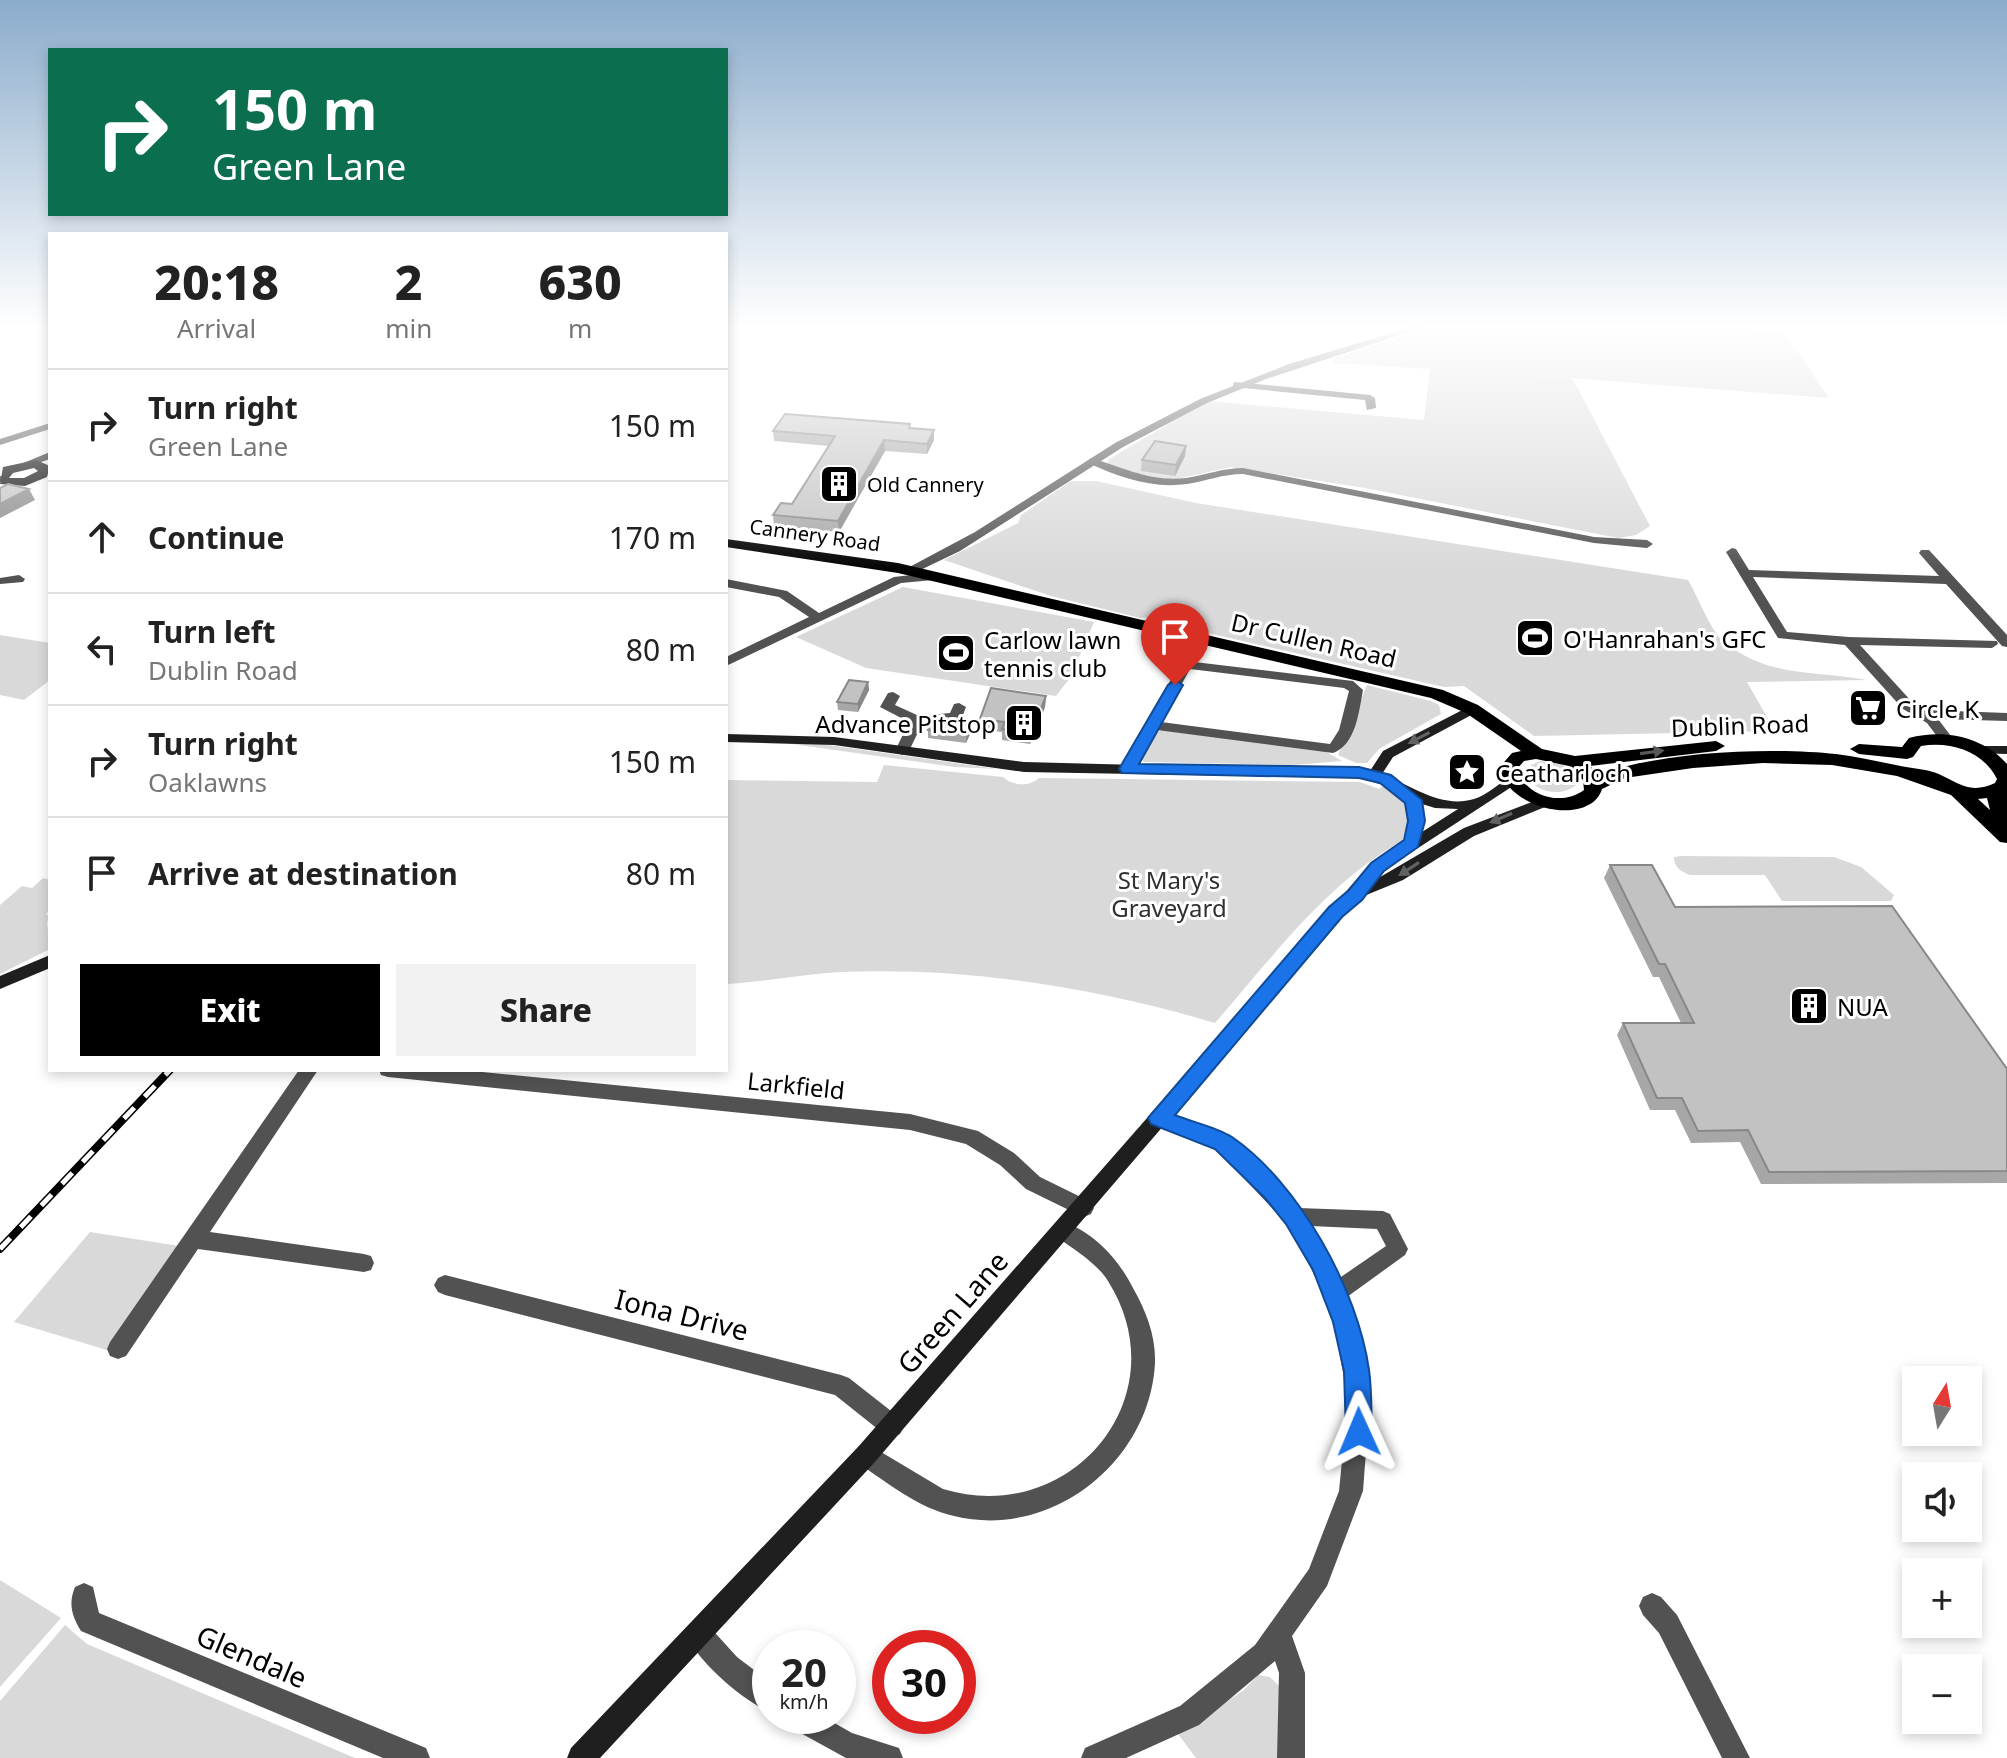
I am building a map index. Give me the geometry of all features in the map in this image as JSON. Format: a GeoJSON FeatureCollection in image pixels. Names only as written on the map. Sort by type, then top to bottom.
{"type":"FeatureCollection","features":[{"type":"Feature","properties":{"kind":"main road"},"geometry":{"type":"LineString","coordinates":[[4,475],[13,483],[45,469]]}},
{"type":"Feature","properties":{"kind":"main road"},"geometry":{"type":"LineString","coordinates":[[4,475],[45,469]]}},
{"type":"Feature","properties":{"kind":"main road"},"geometry":{"type":"LineString","coordinates":[[0,489],[45,469]]}},
{"type":"Feature","properties":{"kind":"main road","name":"Cannery Road"},"geometry":{"type":"LineString","coordinates":[[728,543],[929,577]]}},
{"type":"Feature","properties":{"kind":"main road","name":"Dr Cullen Road"},"geometry":{"type":"LineString","coordinates":[[929,577],[1437,694],[1472,709],[1536,753]]}},
{"type":"Feature","properties":{"kind":"main road"},"geometry":{"type":"LineString","coordinates":[[1374,775],[1388,754],[1472,709]]}},
{"type":"Feature","properties":{"kind":"main road"},"geometry":{"type":"LineString","coordinates":[[1494,726],[1511,762]]}},
{"type":"Feature","properties":{"kind":"main road"},"geometry":{"type":"LineString","coordinates":[[728,738],[796,738],[1024,767],[1374,775],[1469,832]]}},
{"type":"Feature","properties":{"kind":"main road"},"geometry":{"type":"LineString","coordinates":[[1934,782],[1914,767],[1907,753],[1915,742],[1947,740],[1978,750],[2007,750]]}},
{"type":"Feature","properties":{"kind":"main road","name":"Dublin Road"},"geometry":{"type":"LineString","coordinates":[[1536,753],[1575,762],[1752,744],[1907,753]]}},
{"type":"Feature","properties":{"kind":"main road"},"geometry":{"type":"LineString","coordinates":[[1978,750],[2005,775]]}},
{"type":"Feature","properties":{"kind":"main road"},"geometry":{"type":"LineString","coordinates":[[1536,753],[1511,762],[1508,768],[1512,782],[1520,790],[1545,802]]}},
{"type":"Feature","properties":{"kind":"main road","name":"Dublin Road"},"geometry":{"type":"LineString","coordinates":[[1545,802],[1580,802],[1589,797],[1602,779],[1629,772],[1743,757],[1856,761],[1894,767],[1958,791]]}},
{"type":"Feature","properties":{"kind":"main road"},"geometry":{"type":"LineString","coordinates":[[1575,762],[1585,769],[1594,786]]}},
{"type":"Feature","properties":{"kind":"main road"},"geometry":{"type":"LineString","coordinates":[[1958,791],[1986,793],[2005,775]]}},
{"type":"Feature","properties":{"kind":"main road"},"geometry":{"type":"LineString","coordinates":[[2005,775],[1996,798],[2007,837]]}},
{"type":"Feature","properties":{"kind":"main road"},"geometry":{"type":"LineString","coordinates":[[1356,895],[1377,867],[1512,782]]}},
{"type":"Feature","properties":{"kind":"main road"},"geometry":{"type":"LineString","coordinates":[[1958,791],[2007,837]]}},
{"type":"Feature","properties":{"kind":"main road"},"geometry":{"type":"LineString","coordinates":[[1411,798],[1434,804],[1475,803]]}},
{"type":"Feature","properties":{"kind":"main road"},"geometry":{"type":"LineString","coordinates":[[1411,798],[1416,821],[1412,843]]}},
{"type":"Feature","properties":{"kind":"main road"},"geometry":{"type":"LineString","coordinates":[[1356,895],[1397,876],[1469,832],[1545,802]]}},
{"type":"Feature","properties":{"kind":"main road","name":"Green Lane"},"geometry":{"type":"LineString","coordinates":[[581,1758],[866,1455],[1084,1208],[1336,912],[1356,895]]}},
{"type":"Feature","properties":{"kind":"main road"},"geometry":{"type":"LineString","coordinates":[[0,983],[48,962]]}},
{"type":"Feature","properties":{"kind":"street"},"geometry":{"type":"LineString","coordinates":[[728,661],[975,537],[1092,461],[1184,409]]}},
{"type":"Feature","properties":{"kind":"street"},"geometry":{"type":"LineString","coordinates":[[0,442],[48,427]]}},
{"type":"Feature","properties":{"kind":"street"},"geometry":{"type":"LineString","coordinates":[[1092,461],[1135,477],[1174,483],[1223,471],[1243,471],[1594,540],[1647,544]]}},
{"type":"Feature","properties":{"kind":"street"},"geometry":{"type":"LineString","coordinates":[[1732,552],[1783,635],[1849,641],[1992,644]]}},
{"type":"Feature","properties":{"kind":"street"},"geometry":{"type":"LineString","coordinates":[[1925,553],[1946,580],[2007,643]]}},
{"type":"Feature","properties":{"kind":"street"},"geometry":{"type":"LineString","coordinates":[[1745,573],[1946,580]]}},
{"type":"Feature","properties":{"kind":"street"},"geometry":{"type":"LineString","coordinates":[[2,577],[19,579]]}},
{"type":"Feature","properties":{"kind":"street"},"geometry":{"type":"LineString","coordinates":[[728,583],[783,594],[817,617]]}},
{"type":"Feature","properties":{"kind":"street"},"geometry":{"type":"LineString","coordinates":[[1849,641],[1908,706],[1923,714],[1947,740]]}},
{"type":"Feature","properties":{"kind":"street"},"geometry":{"type":"LineString","coordinates":[[1128,769],[1186,665],[1348,684],[1356,690],[1351,715],[1338,746],[1333,749],[1153,725]]}},
{"type":"Feature","properties":{"kind":"street"},"geometry":{"type":"LineString","coordinates":[[893,696],[887,707],[917,720],[956,717],[959,707]]}},
{"type":"Feature","properties":{"kind":"street"},"geometry":{"type":"LineString","coordinates":[[1923,714],[2007,717]]}},
{"type":"Feature","properties":{"kind":"street"},"geometry":{"type":"LineString","coordinates":[[902,751],[917,720]]}},
{"type":"Feature","properties":{"kind":"street"},"geometry":{"type":"LineString","coordinates":[[118,1349],[308,1072]]}},
{"type":"Feature","properties":{"kind":"street","name":"Larkfield"},"geometry":{"type":"LineString","coordinates":[[406,1072],[910,1122],[971,1137],[1007,1159],[1033,1183],[1084,1208]]}},
{"type":"Feature","properties":{"kind":"street"},"geometry":{"type":"LineString","coordinates":[[1095,1758],[1159,1734],[1204,1710],[1280,1638],[1339,1538],[1353,1491],[1359,1450],[1357,1371],[1335,1293],[1294,1217],[1273,1191],[1223,1143],[1159,1118]]}},
{"type":"Feature","properties":{"kind":"street"},"geometry":{"type":"LineString","coordinates":[[1294,1217],[1383,1220],[1398,1249],[1335,1293]]}},
{"type":"Feature","properties":{"kind":"street"},"geometry":{"type":"LineString","coordinates":[[866,1455],[923,1493],[957,1505],[1000,1510],[1048,1500],[1081,1481],[1101,1462],[1123,1436],[1143,1387],[1144,1351],[1140,1325],[1115,1273],[1064,1231]]}},
{"type":"Feature","properties":{"kind":"street"},"geometry":{"type":"LineString","coordinates":[[195,1239],[364,1263]]}},
{"type":"Feature","properties":{"kind":"street","name":"Iona Drive"},"geometry":{"type":"LineString","coordinates":[[445,1285],[841,1386],[892,1426]]}},
{"type":"Feature","properties":{"kind":"street","name":"Glendale"},"geometry":{"type":"LineString","coordinates":[[84,1596],[84,1612],[90,1622],[416,1758]]}},
{"type":"Feature","properties":{"kind":"street"},"geometry":{"type":"LineString","coordinates":[[1652,1606],[1668,1624],[1736,1758]]}},
{"type":"Feature","properties":{"kind":"street"},"geometry":{"type":"LineString","coordinates":[[699,1634],[728,1666],[752,1685]]}},
{"type":"Feature","properties":{"kind":"street"},"geometry":{"type":"LineString","coordinates":[[1280,1638],[1292,1673],[1291,1758]]}},
{"type":"Feature","properties":{"kind":"street"},"geometry":{"type":"LineString","coordinates":[[821,1734],[845,1751],[889,1758]]}},
{"type":"Feature","properties":{"kind":"green space"},"geometry":{"type":"Polygon","coordinates":[[[1193,409],[1299,409],[1424,420],[1425,409],[1589,409],[1650,526],[1636,535],[1618,538],[1365,488],[1231,467],[1172,480],[1130,473],[1107,464],[1109,459],[1193,409]]]}},
{"type":"Feature","properties":{"kind":"green space"},"geometry":{"type":"Polygon","coordinates":[[[1071,481],[1096,481],[1196,503],[1688,580],[1718,635],[1739,652],[1773,667],[1867,680],[1747,682],[1775,731],[1534,736],[1464,686],[1444,687],[1199,631],[1171,620],[1140,618],[1051,596],[944,560],[1018,523],[1021,515],[1071,481]]]}},
{"type":"Feature","properties":{"kind":"green space","name":"Carlow lawn tennis club"},"geometry":{"type":"Polygon","coordinates":[[[903,587],[1094,622],[1070,678],[1056,696],[866,668],[796,637],[903,587]]]}},
{"type":"Feature","properties":{"kind":"green space"},"geometry":{"type":"Polygon","coordinates":[[[0,635],[48,643],[48,682],[24,700],[0,695],[0,635]]]}},
{"type":"Feature","properties":{"kind":"green space"},"geometry":{"type":"Polygon","coordinates":[[[1367,685],[1431,701],[1439,705],[1441,714],[1379,749],[1367,763],[1356,763],[1338,755],[1367,685]]]}},
{"type":"Feature","properties":{"kind":"green space"},"geometry":{"type":"Polygon","coordinates":[[[1159,731],[1323,750],[1342,761],[1294,765],[1144,762],[1140,758],[1159,731]]]}},
{"type":"Feature","properties":{"kind":"green space"},"geometry":{"type":"Polygon","coordinates":[[[785,743],[821,744],[998,769],[955,767],[785,743]]]}},
{"type":"Feature","properties":{"kind":"green space"},"geometry":{"type":"Polygon","coordinates":[[[1540,761],[1562,764],[1576,776],[1576,785],[1556,792],[1530,782],[1525,776],[1525,768],[1540,761]]]}},
{"type":"Feature","properties":{"kind":"green space","name":"St Mary's Graveyard"},"geometry":{"type":"Polygon","coordinates":[[[884,765],[1003,777],[1021,784],[1039,778],[1360,782],[1379,789],[1383,786],[1400,795],[1411,813],[1402,841],[1374,858],[1324,900],[1215,1023],[1123,999],[983,976],[841,972],[728,984],[728,780],[877,782],[884,765]]]}},
{"type":"Feature","properties":{"kind":"green space"},"geometry":{"type":"Polygon","coordinates":[[[1674,857],[1834,857],[1861,867],[1894,895],[1891,901],[1782,901],[1765,875],[1690,875],[1675,864],[1674,857]]]}},
{"type":"Feature","properties":{"kind":"green space"},"geometry":{"type":"Polygon","coordinates":[[[43,878],[48,879],[48,950],[0,974],[0,905],[22,886],[32,888],[43,878]]]}},
{"type":"Feature","properties":{"kind":"green space"},"geometry":{"type":"Polygon","coordinates":[[[90,1232],[186,1247],[110,1351],[14,1322],[90,1232]]]}},
{"type":"Feature","properties":{"kind":"green space"},"geometry":{"type":"Polygon","coordinates":[[[0,1580],[61,1618],[0,1687],[0,1580]]]}},
{"type":"Feature","properties":{"kind":"green space"},"geometry":{"type":"Polygon","coordinates":[[[65,1625],[87,1644],[355,1758],[0,1758],[0,1701],[65,1625]]]}},
{"type":"Feature","properties":{"kind":"green space"},"geometry":{"type":"Polygon","coordinates":[[[1258,1675],[1270,1677],[1282,1689],[1285,1758],[1196,1758],[1178,1734],[1244,1690],[1258,1675]]]}},
{"type":"Feature","properties":{"kind":"building","name":"Old Cannery"},"geometry":{"type":"Polygon","coordinates":[[[785,414],[910,424],[909,428],[934,430],[927,444],[884,440],[838,521],[773,515],[781,503],[792,504],[835,436],[773,431],[785,414]]]}},
{"type":"Feature","properties":{"kind":"building"},"geometry":{"type":"Polygon","coordinates":[[[1155,441],[1186,446],[1176,465],[1142,460],[1155,441]]]}},
{"type":"Feature","properties":{"kind":"building"},"geometry":{"type":"Polygon","coordinates":[[[8,484],[29,489],[0,504],[0,488],[8,484]]]}},
{"type":"Feature","properties":{"kind":"building"},"geometry":{"type":"Polygon","coordinates":[[[849,680],[868,682],[858,704],[837,702],[849,680]]]}},
{"type":"Feature","properties":{"kind":"building"},"geometry":{"type":"Polygon","coordinates":[[[991,688],[1046,696],[1031,733],[1002,729],[1005,722],[980,719],[991,688]]]}},
{"type":"Feature","properties":{"kind":"building"},"geometry":{"type":"Polygon","coordinates":[[[933,719],[971,724],[966,735],[928,730],[933,719]]]}},
{"type":"Feature","properties":{"kind":"building","name":"NUA"},"geometry":{"type":"Polygon","coordinates":[[[1610,865],[1652,865],[1675,907],[1892,906],[2007,1069],[2007,1171],[1769,1172],[1748,1130],[1698,1131],[1682,1098],[1657,1098],[1623,1023],[1694,1023],[1665,964],[1659,964],[1610,865]]]}},
{"type":"Feature","properties":{"kind":"railway"},"geometry":{"type":"LineString","coordinates":[[0,1249],[168,1072]]}},
{"type":"Feature","properties":{"kind":"place","name":"Old Cannery"},"geometry":{"type":"Point","coordinates":[839,484]}},
{"type":"Feature","properties":{"kind":"place","name":"O'Hanrahan's GFC"},"geometry":{"type":"Point","coordinates":[1535,638]}},
{"type":"Feature","properties":{"kind":"place","name":"Carlow lawn tennis club"},"geometry":{"type":"Point","coordinates":[956,653]}},
{"type":"Feature","properties":{"kind":"place","name":"Circle K"},"geometry":{"type":"Point","coordinates":[1868,708]}},
{"type":"Feature","properties":{"kind":"place","name":"Advance Pitstop"},"geometry":{"type":"Point","coordinates":[1024,723]}},
{"type":"Feature","properties":{"kind":"place","name":"Ceatharloch"},"geometry":{"type":"Point","coordinates":[1467,772]}},
{"type":"Feature","properties":{"kind":"place","name":"NUA"},"geometry":{"type":"Point","coordinates":[1809,1006]}},
{"type":"Feature","properties":{"kind":"route"},"geometry":{"type":"LineString","coordinates":[[1175,685],[1128,769],[1359,773],[1385,779],[1413,800],[1416,821],[1412,843],[1377,867],[1356,895],[1336,912],[1159,1118],[1223,1143],[1251,1168],[1294,1217],[1323,1265],[1345,1322],[1357,1371],[1359,1432]]}}]}
